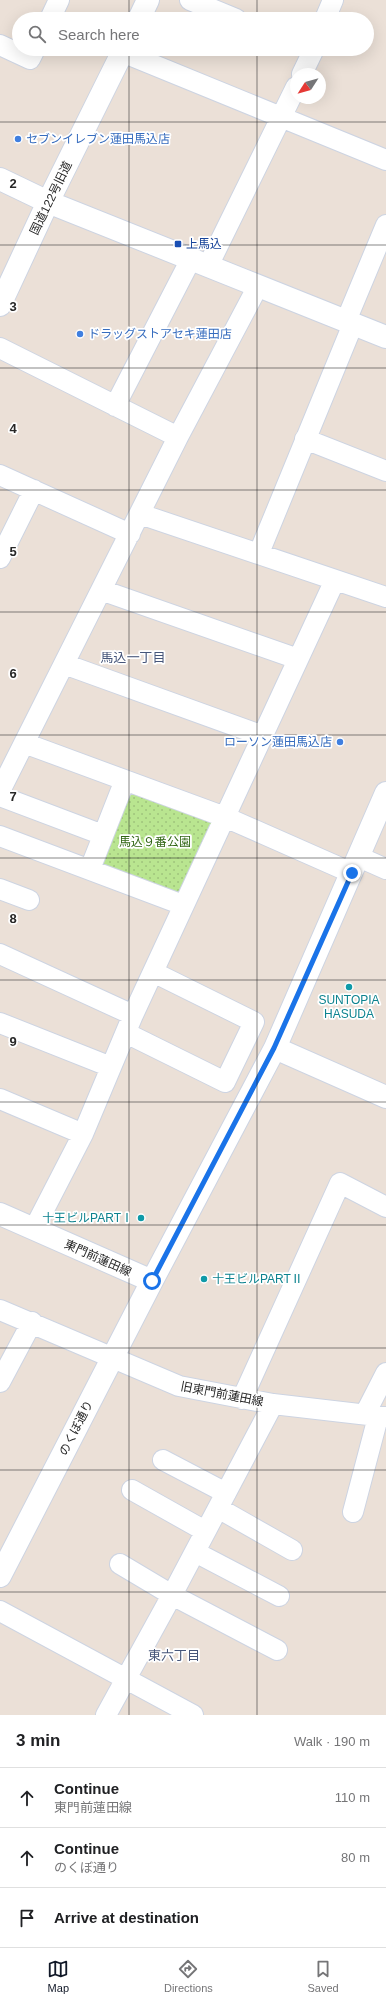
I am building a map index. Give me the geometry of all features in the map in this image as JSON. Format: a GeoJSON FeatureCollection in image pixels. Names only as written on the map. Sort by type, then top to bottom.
{"type":"FeatureCollection","features":[{"type":"Feature","properties":{"kind":"street"},"geometry":{"type":"LineString","coordinates":[[53,12],[59,0]]}},
{"type":"Feature","properties":{"kind":"street"},"geometry":{"type":"LineString","coordinates":[[190,0],[219,12]]}},
{"type":"Feature","properties":{"kind":"street"},"geometry":{"type":"LineString","coordinates":[[329,12],[333,0]]}},
{"type":"Feature","properties":{"kind":"street"},"geometry":{"type":"LineString","coordinates":[[0,45],[12,51]]}},
{"type":"Feature","properties":{"kind":"street"},"geometry":{"type":"LineString","coordinates":[[24,56],[30,59],[32,56]]}},
{"type":"Feature","properties":{"kind":"street","name":"国道122号旧道"},"geometry":{"type":"LineString","coordinates":[[0,305],[48,202],[120,56]]}},
{"type":"Feature","properties":{"kind":"street"},"geometry":{"type":"LineString","coordinates":[[137,56],[386,160]]}},
{"type":"Feature","properties":{"kind":"street"},"geometry":{"type":"LineString","coordinates":[[304,68],[310,56]]}},
{"type":"Feature","properties":{"kind":"street"},"geometry":{"type":"LineString","coordinates":[[115,406],[200,263],[290,99]]}},
{"type":"Feature","properties":{"kind":"street"},"geometry":{"type":"LineString","coordinates":[[0,179],[48,202],[386,337]]}},
{"type":"Feature","properties":{"kind":"street"},"geometry":{"type":"LineString","coordinates":[[259,553],[305,439],[386,225]]}},
{"type":"Feature","properties":{"kind":"street"},"geometry":{"type":"LineString","coordinates":[[0,791],[178,437],[258,286]]}},
{"type":"Feature","properties":{"kind":"street"},"geometry":{"type":"LineString","coordinates":[[0,348],[178,437]]}},
{"type":"Feature","properties":{"kind":"street"},"geometry":{"type":"LineString","coordinates":[[305,439],[386,471]]}},
{"type":"Feature","properties":{"kind":"street"},"geometry":{"type":"LineString","coordinates":[[0,475],[130,534]]}},
{"type":"Feature","properties":{"kind":"street"},"geometry":{"type":"LineString","coordinates":[[0,558],[34,490]]}},
{"type":"Feature","properties":{"kind":"street"},"geometry":{"type":"LineString","coordinates":[[140,514],[386,597]]}},
{"type":"Feature","properties":{"kind":"street"},"geometry":{"type":"LineString","coordinates":[[34,1229],[83,1134],[129,1024],[183,905],[335,580]]}},
{"type":"Feature","properties":{"kind":"street"},"geometry":{"type":"LineString","coordinates":[[102,590],[298,659]]}},
{"type":"Feature","properties":{"kind":"street"},"geometry":{"type":"LineString","coordinates":[[64,664],[263,736]]}},
{"type":"Feature","properties":{"kind":"street"},"geometry":{"type":"LineString","coordinates":[[24,743],[356,865],[386,869]]}},
{"type":"Feature","properties":{"kind":"street"},"geometry":{"type":"LineString","coordinates":[[90,869],[125,780]]}},
{"type":"Feature","properties":{"kind":"street"},"geometry":{"type":"LineString","coordinates":[[152,1281],[274,1048],[356,865],[386,793]]}},
{"type":"Feature","properties":{"kind":"street"},"geometry":{"type":"LineString","coordinates":[[0,796],[103,835]]}},
{"type":"Feature","properties":{"kind":"street"},"geometry":{"type":"LineString","coordinates":[[0,836],[183,905]]}},
{"type":"Feature","properties":{"kind":"street"},"geometry":{"type":"LineString","coordinates":[[0,890],[29,900]]}},
{"type":"Feature","properties":{"kind":"street"},"geometry":{"type":"LineString","coordinates":[[0,954],[129,1024],[226,1082],[254,1022],[153,972]]}},
{"type":"Feature","properties":{"kind":"street"},"geometry":{"type":"LineString","coordinates":[[0,1023],[111,1067]]}},
{"type":"Feature","properties":{"kind":"street"},"geometry":{"type":"LineString","coordinates":[[274,1048],[386,1097]]}},
{"type":"Feature","properties":{"kind":"street"},"geometry":{"type":"LineString","coordinates":[[0,1099],[83,1134]]}},
{"type":"Feature","properties":{"kind":"street"},"geometry":{"type":"LineString","coordinates":[[242,1399],[340,1183],[386,1207]]}},
{"type":"Feature","properties":{"kind":"street","name":"東門前蓮田線"},"geometry":{"type":"LineString","coordinates":[[0,1214],[152,1281]]}},
{"type":"Feature","properties":{"kind":"street","name":"のくぼ通り"},"geometry":{"type":"LineString","coordinates":[[0,1576],[152,1281]]}},
{"type":"Feature","properties":{"kind":"street","name":"旧東門前蓮田線"},"geometry":{"type":"LineString","coordinates":[[0,1310],[32,1322],[179,1386],[273,1404],[377,1416]]}},
{"type":"Feature","properties":{"kind":"street"},"geometry":{"type":"LineString","coordinates":[[0,1382],[32,1322]]}},
{"type":"Feature","properties":{"kind":"street"},"geometry":{"type":"LineString","coordinates":[[353,1512],[386,1373]]}},
{"type":"Feature","properties":{"kind":"street"},"geometry":{"type":"LineString","coordinates":[[106,1715],[172,1595],[273,1404]]}},
{"type":"Feature","properties":{"kind":"street"},"geometry":{"type":"LineString","coordinates":[[163,1460],[292,1550]]}},
{"type":"Feature","properties":{"kind":"street"},"geometry":{"type":"LineString","coordinates":[[132,1490],[205,1531]]}},
{"type":"Feature","properties":{"kind":"street"},"geometry":{"type":"LineString","coordinates":[[195,1552],[279,1596]]}},
{"type":"Feature","properties":{"kind":"street"},"geometry":{"type":"LineString","coordinates":[[120,1564],[172,1595],[277,1650]]}},
{"type":"Feature","properties":{"kind":"street"},"geometry":{"type":"LineString","coordinates":[[0,1611],[193,1715]]}},
{"type":"Feature","properties":{"kind":"green space","name":"馬込９番公園"},"geometry":{"type":"Polygon","coordinates":[[[132,788],[213,822],[181,891],[174,895],[100,868],[132,788]]]}},
{"type":"Feature","properties":{"kind":"place","name":"セブンイレブン蓮田馬込店"},"geometry":{"type":"Point","coordinates":[18,139]}},
{"type":"Feature","properties":{"kind":"place","name":"上馬込"},"geometry":{"type":"Point","coordinates":[178,244]}},
{"type":"Feature","properties":{"kind":"place","name":"ドラッグストアセキ蓮田店"},"geometry":{"type":"Point","coordinates":[80,334]}},
{"type":"Feature","properties":{"kind":"place","name":"ローソン蓮田馬込店"},"geometry":{"type":"Point","coordinates":[340,742]}},
{"type":"Feature","properties":{"kind":"place","name":"SUNTOPIA HASUDA"},"geometry":{"type":"Point","coordinates":[349,987]}},
{"type":"Feature","properties":{"kind":"place","name":"十王ビルPARTⅠ"},"geometry":{"type":"Point","coordinates":[141,1218]}},
{"type":"Feature","properties":{"kind":"place","name":"十王ビルPARTⅡ"},"geometry":{"type":"Point","coordinates":[204,1279]}},
{"type":"Feature","properties":{"kind":"district","name":"馬込一丁目"},"geometry":{"type":"Point","coordinates":[133,657]}},
{"type":"Feature","properties":{"kind":"district","name":"東六丁目"},"geometry":{"type":"Point","coordinates":[174,1655]}},
{"type":"Feature","properties":{"kind":"route"},"geometry":{"type":"LineString","coordinates":[[152,1281],[274,1048],[352,873]]}}]}
